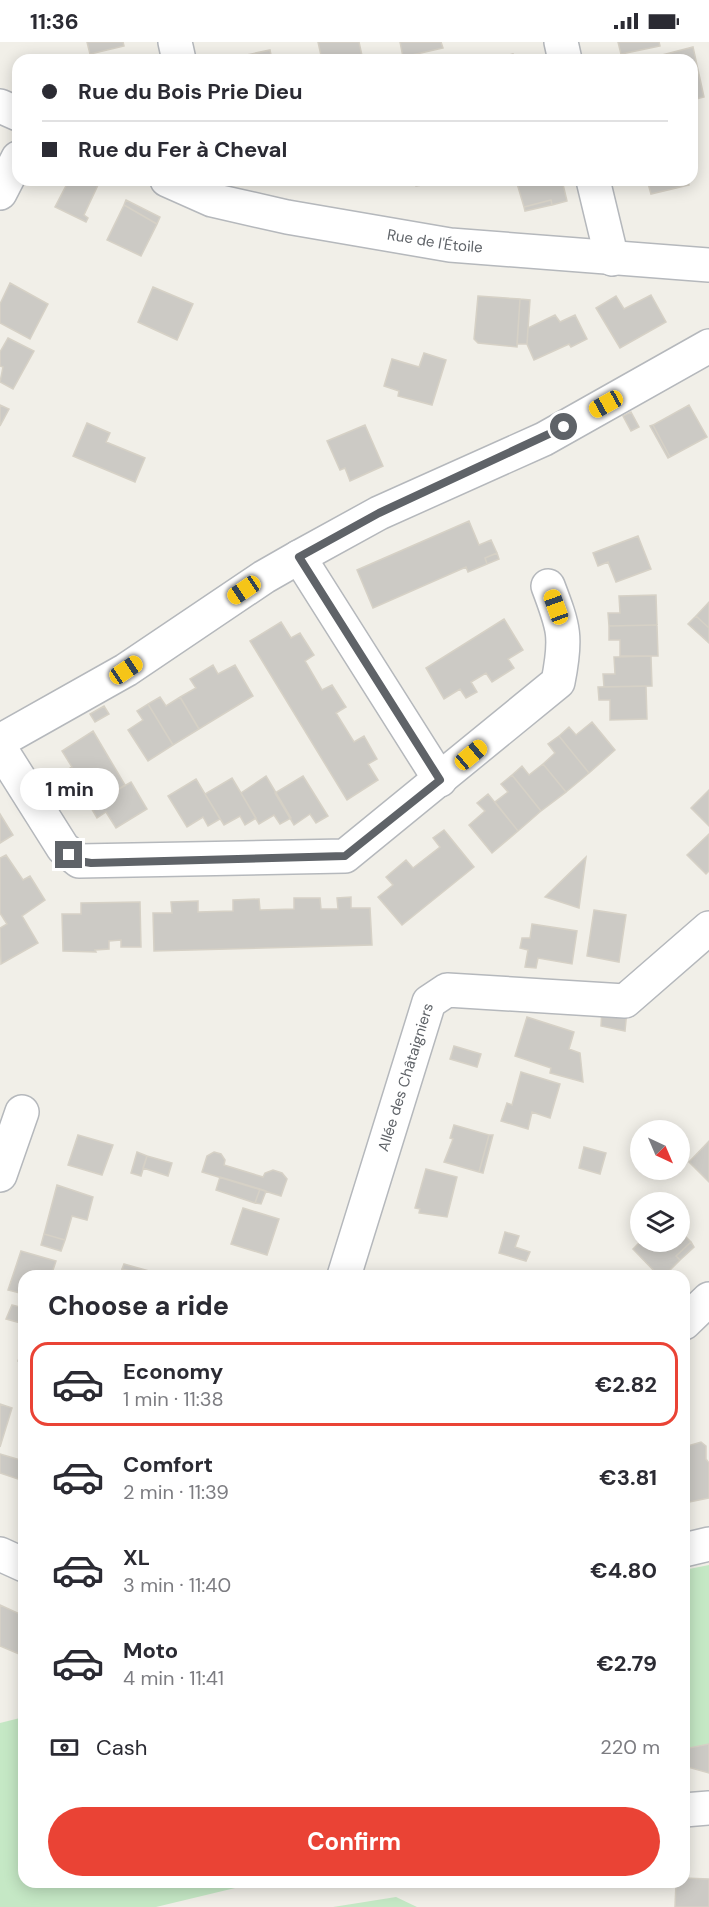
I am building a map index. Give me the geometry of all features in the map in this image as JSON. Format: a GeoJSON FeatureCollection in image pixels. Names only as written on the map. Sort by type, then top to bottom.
{"type":"FeatureCollection","features":[{"type":"Feature","properties":{"kind":"street"},"geometry":{"type":"LineString","coordinates":[[0,193],[12,170]]}},
{"type":"Feature","properties":{"kind":"street","name":"Rue de l'Étoile"},"geometry":{"type":"LineString","coordinates":[[193,186],[287,217],[450,245],[709,265]]}},
{"type":"Feature","properties":{"kind":"street"},"geometry":{"type":"LineString","coordinates":[[594,186],[612,259]]}},
{"type":"Feature","properties":{"kind":"street"},"geometry":{"type":"LineString","coordinates":[[0,741],[126,670],[264,577],[299,557],[379,513],[544,439],[709,346]]}},
{"type":"Feature","properties":{"kind":"street"},"geometry":{"type":"LineString","coordinates":[[299,557],[440,780]]}},
{"type":"Feature","properties":{"kind":"street"},"geometry":{"type":"LineString","coordinates":[[0,748],[63,848],[79,861],[91,863],[345,856],[558,682],[563,658],[564,629],[548,586]]}},
{"type":"Feature","properties":{"kind":"street","name":"Allée des Châtaigniers"},"geometry":{"type":"LineString","coordinates":[[346,1270],[429,1002],[447,990],[625,1001],[709,928]]}},
{"type":"Feature","properties":{"kind":"street"},"geometry":{"type":"LineString","coordinates":[[0,1175],[22,1112]]}},
{"type":"Feature","properties":{"kind":"street"},"geometry":{"type":"LineString","coordinates":[[690,1317],[709,1299]]}},
{"type":"Feature","properties":{"kind":"street"},"geometry":{"type":"LineString","coordinates":[[690,1549],[709,1544]]}},
{"type":"Feature","properties":{"kind":"street"},"geometry":{"type":"LineString","coordinates":[[0,1554],[18,1562]]}},
{"type":"Feature","properties":{"kind":"street"},"geometry":{"type":"LineString","coordinates":[[690,1810],[709,1808]]}},
{"type":"Feature","properties":{"kind":"green space"},"geometry":{"type":"Polygon","coordinates":[[[709,1565],[709,1744],[690,1748],[690,1569],[709,1565]]]}},
{"type":"Feature","properties":{"kind":"green space"},"geometry":{"type":"Polygon","coordinates":[[[18,1718],[18,1888],[235,1888],[156,1907],[0,1907],[0,1723],[18,1718]]]}},
{"type":"Feature","properties":{"kind":"green space"},"geometry":{"type":"Polygon","coordinates":[[[396,1897],[417,1907],[333,1907],[396,1897]]]}},
{"type":"Feature","properties":{"kind":"building"},"geometry":{"type":"Polygon","coordinates":[[[87,42],[123,42],[124,46],[90,54],[87,42]]]}},
{"type":"Feature","properties":{"kind":"building"},"geometry":{"type":"Polygon","coordinates":[[[318,42],[359,42],[362,54],[321,54],[318,42]]]}},
{"type":"Feature","properties":{"kind":"building"},"geometry":{"type":"Polygon","coordinates":[[[400,42],[441,42],[443,48],[416,54],[402,54],[400,42]]]}},
{"type":"Feature","properties":{"kind":"building"},"geometry":{"type":"Polygon","coordinates":[[[618,42],[659,42],[660,46],[621,54],[618,42]]]}},
{"type":"Feature","properties":{"kind":"building"},"geometry":{"type":"Polygon","coordinates":[[[693,47],[695,54],[666,54],[693,47]]]}},
{"type":"Feature","properties":{"kind":"building"},"geometry":{"type":"Polygon","coordinates":[[[270,50],[271,54],[251,54],[270,50]]]}},
{"type":"Feature","properties":{"kind":"building"},"geometry":{"type":"Polygon","coordinates":[[[698,70],[704,97],[698,98],[698,70]]]}},
{"type":"Feature","properties":{"kind":"building"},"geometry":{"type":"Polygon","coordinates":[[[66,186],[98,186],[84,215],[88,218],[86,222],[55,207],[66,186]]]}},
{"type":"Feature","properties":{"kind":"building"},"geometry":{"type":"Polygon","coordinates":[[[518,186],[563,186],[567,201],[552,205],[551,200],[524,207],[518,186]]]}},
{"type":"Feature","properties":{"kind":"building"},"geometry":{"type":"Polygon","coordinates":[[[649,186],[685,186],[651,194],[649,186]]]}},
{"type":"Feature","properties":{"kind":"building"},"geometry":{"type":"Polygon","coordinates":[[[126,200],[160,217],[157,224],[124,205],[126,200]]]}},
{"type":"Feature","properties":{"kind":"building"},"geometry":{"type":"Polygon","coordinates":[[[551,200],[552,205],[525,211],[524,207],[551,200]]]}},
{"type":"Feature","properties":{"kind":"building"},"geometry":{"type":"Polygon","coordinates":[[[124,205],[157,224],[141,256],[107,240],[124,205]]]}},
{"type":"Feature","properties":{"kind":"building"},"geometry":{"type":"Polygon","coordinates":[[[10,283],[48,304],[30,339],[0,323],[0,304],[10,283]]]}},
{"type":"Feature","properties":{"kind":"building"},"geometry":{"type":"Polygon","coordinates":[[[153,287],[193,304],[177,340],[138,322],[153,287]]]}},
{"type":"Feature","properties":{"kind":"building"},"geometry":{"type":"Polygon","coordinates":[[[651,295],[666,322],[620,348],[596,308],[616,296],[624,309],[651,295]]]}},
{"type":"Feature","properties":{"kind":"building"},"geometry":{"type":"Polygon","coordinates":[[[478,296],[520,299],[517,347],[478,343],[474,339],[478,296]]]}},
{"type":"Feature","properties":{"kind":"building"},"geometry":{"type":"Polygon","coordinates":[[[520,299],[530,300],[527,344],[517,344],[520,299]]]}},
{"type":"Feature","properties":{"kind":"building"},"geometry":{"type":"Polygon","coordinates":[[[555,315],[560,322],[575,315],[587,339],[571,347],[569,344],[534,360],[527,344],[528,328],[555,315]]]}},
{"type":"Feature","properties":{"kind":"building"},"geometry":{"type":"Polygon","coordinates":[[[8,338],[34,351],[13,389],[0,382],[3,367],[0,366],[0,352],[8,338]]]}},
{"type":"Feature","properties":{"kind":"building"},"geometry":{"type":"Polygon","coordinates":[[[424,353],[446,360],[432,405],[398,396],[399,391],[384,386],[392,359],[419,367],[424,353]]]}},
{"type":"Feature","properties":{"kind":"building"},"geometry":{"type":"Polygon","coordinates":[[[0,405],[9,409],[0,426],[0,405]]]}},
{"type":"Feature","properties":{"kind":"building"},"geometry":{"type":"Polygon","coordinates":[[[689,405],[707,437],[670,457],[653,425],[689,405]]]}},
{"type":"Feature","properties":{"kind":"building"},"geometry":{"type":"Polygon","coordinates":[[[631,412],[639,427],[631,431],[623,416],[631,412]]]}},
{"type":"Feature","properties":{"kind":"building"},"geometry":{"type":"Polygon","coordinates":[[[87,423],[110,433],[106,442],[145,458],[135,482],[73,456],[87,423]]]}},
{"type":"Feature","properties":{"kind":"building"},"geometry":{"type":"Polygon","coordinates":[[[365,425],[383,466],[350,481],[345,468],[340,470],[327,441],[365,425]]]}},
{"type":"Feature","properties":{"kind":"building"},"geometry":{"type":"Polygon","coordinates":[[[653,425],[670,457],[668,458],[650,426],[653,425]]]}},
{"type":"Feature","properties":{"kind":"building"},"geometry":{"type":"Polygon","coordinates":[[[469,521],[479,545],[491,540],[497,553],[485,558],[487,564],[468,572],[466,567],[373,608],[357,570],[469,521]]]}},
{"type":"Feature","properties":{"kind":"building"},"geometry":{"type":"Polygon","coordinates":[[[638,536],[651,569],[616,582],[608,562],[598,566],[593,553],[638,536]]]}},
{"type":"Feature","properties":{"kind":"building"},"geometry":{"type":"Polygon","coordinates":[[[497,553],[499,559],[487,564],[485,558],[497,553]]]}},
{"type":"Feature","properties":{"kind":"building"},"geometry":{"type":"Polygon","coordinates":[[[656,595],[657,625],[609,626],[608,613],[620,613],[619,596],[656,595]]]}},
{"type":"Feature","properties":{"kind":"building"},"geometry":{"type":"Polygon","coordinates":[[[709,602],[709,628],[696,616],[709,602]]]}},
{"type":"Feature","properties":{"kind":"building"},"geometry":{"type":"Polygon","coordinates":[[[696,616],[709,628],[709,643],[688,624],[696,616]]]}},
{"type":"Feature","properties":{"kind":"building"},"geometry":{"type":"Polygon","coordinates":[[[504,619],[523,650],[508,659],[514,668],[492,682],[486,673],[471,682],[477,692],[466,698],[460,689],[444,699],[426,668],[504,619]]]}},
{"type":"Feature","properties":{"kind":"building"},"geometry":{"type":"Polygon","coordinates":[[[281,622],[291,638],[300,633],[314,655],[305,661],[322,690],[332,685],[346,707],[336,713],[354,742],[364,736],[377,759],[368,764],[378,780],[347,800],[250,641],[281,622]]]}},
{"type":"Feature","properties":{"kind":"building"},"geometry":{"type":"Polygon","coordinates":[[[657,625],[658,656],[620,656],[620,640],[609,640],[609,626],[657,625]]]}},
{"type":"Feature","properties":{"kind":"building"},"geometry":{"type":"Polygon","coordinates":[[[651,656],[652,686],[604,687],[603,674],[615,674],[614,657],[651,656]]]}},
{"type":"Feature","properties":{"kind":"building"},"geometry":{"type":"Polygon","coordinates":[[[213,665],[218,674],[235,665],[253,696],[199,729],[180,697],[196,688],[190,679],[213,665]]]}},
{"type":"Feature","properties":{"kind":"building"},"geometry":{"type":"Polygon","coordinates":[[[646,686],[647,719],[610,720],[610,700],[599,700],[598,687],[646,686]]]}},
{"type":"Feature","properties":{"kind":"building"},"geometry":{"type":"Polygon","coordinates":[[[160,697],[166,706],[180,697],[199,729],[173,745],[148,704],[160,697]]]}},
{"type":"Feature","properties":{"kind":"building"},"geometry":{"type":"Polygon","coordinates":[[[148,704],[173,745],[148,761],[128,730],[143,720],[137,711],[148,704]]]}},
{"type":"Feature","properties":{"kind":"building"},"geometry":{"type":"Polygon","coordinates":[[[104,706],[109,714],[95,722],[90,714],[104,706]]]}},
{"type":"Feature","properties":{"kind":"building"},"geometry":{"type":"Polygon","coordinates":[[[592,722],[615,750],[589,773],[559,736],[569,727],[576,735],[592,722]]]}},
{"type":"Feature","properties":{"kind":"building"},"geometry":{"type":"Polygon","coordinates":[[[93,731],[125,785],[94,804],[86,790],[76,795],[62,773],[72,767],[62,751],[93,731]]]}},
{"type":"Feature","properties":{"kind":"building"},"geometry":{"type":"Polygon","coordinates":[[[559,736],[589,773],[566,792],[543,764],[555,753],[548,744],[559,736]]]}},
{"type":"Feature","properties":{"kind":"building"},"geometry":{"type":"Polygon","coordinates":[[[543,764],[566,792],[541,811],[512,775],[522,766],[529,775],[543,764]]]}},
{"type":"Feature","properties":{"kind":"building"},"geometry":{"type":"Polygon","coordinates":[[[512,775],[541,811],[518,831],[495,802],[508,792],[501,784],[512,775]]]}},
{"type":"Feature","properties":{"kind":"building"},"geometry":{"type":"Polygon","coordinates":[[[266,776],[291,818],[280,824],[274,815],[259,824],[241,793],[266,776]]]}},
{"type":"Feature","properties":{"kind":"building"},"geometry":{"type":"Polygon","coordinates":[[[303,776],[328,816],[316,823],[310,814],[294,825],[275,793],[303,776]]]}},
{"type":"Feature","properties":{"kind":"building"},"geometry":{"type":"Polygon","coordinates":[[[232,778],[256,818],[245,825],[240,816],[224,825],[205,794],[232,778]]]}},
{"type":"Feature","properties":{"kind":"building"},"geometry":{"type":"Polygon","coordinates":[[[196,779],[220,819],[208,826],[203,817],[187,827],[168,796],[196,779]]]}},
{"type":"Feature","properties":{"kind":"building"},"geometry":{"type":"Polygon","coordinates":[[[131,782],[147,809],[116,828],[106,812],[97,818],[90,806],[131,782]]]}},
{"type":"Feature","properties":{"kind":"building"},"geometry":{"type":"Polygon","coordinates":[[[709,790],[709,826],[691,808],[709,790]]]}},
{"type":"Feature","properties":{"kind":"building"},"geometry":{"type":"Polygon","coordinates":[[[488,794],[518,831],[492,853],[469,825],[485,811],[477,803],[488,794]]]}},
{"type":"Feature","properties":{"kind":"building"},"geometry":{"type":"Polygon","coordinates":[[[0,814],[13,835],[0,843],[0,814]]]}},
{"type":"Feature","properties":{"kind":"building"},"geometry":{"type":"Polygon","coordinates":[[[444,830],[474,867],[402,925],[378,897],[393,885],[386,877],[406,860],[413,868],[440,847],[433,838],[444,830]]]}},
{"type":"Feature","properties":{"kind":"building"},"geometry":{"type":"Polygon","coordinates":[[[709,834],[709,871],[706,874],[687,855],[709,834]]]}},
{"type":"Feature","properties":{"kind":"building"},"geometry":{"type":"Polygon","coordinates":[[[6,855],[23,880],[30,876],[45,900],[22,916],[38,943],[1,964],[0,928],[7,924],[0,913],[0,858],[6,855]]]}},
{"type":"Feature","properties":{"kind":"building"},"geometry":{"type":"Polygon","coordinates":[[[586,857],[579,908],[545,897],[586,857]]]}},
{"type":"Feature","properties":{"kind":"building"},"geometry":{"type":"Polygon","coordinates":[[[351,897],[351,908],[370,908],[372,945],[154,951],[153,913],[172,913],[171,902],[198,901],[198,912],[233,911],[233,900],[259,899],[260,910],[294,909],[294,898],[320,898],[321,909],[338,909],[337,898],[351,897]]]}},
{"type":"Feature","properties":{"kind":"building"},"geometry":{"type":"Polygon","coordinates":[[[140,902],[141,947],[121,947],[121,940],[109,941],[109,949],[95,950],[96,952],[63,951],[62,914],[81,914],[81,903],[140,902]]]}},
{"type":"Feature","properties":{"kind":"building"},"geometry":{"type":"Polygon","coordinates":[[[594,910],[626,915],[619,962],[587,956],[594,910]]]}},
{"type":"Feature","properties":{"kind":"building"},"geometry":{"type":"Polygon","coordinates":[[[532,924],[577,931],[572,964],[538,958],[536,968],[525,967],[528,950],[520,948],[522,938],[530,938],[532,924]]]}},
{"type":"Feature","properties":{"kind":"building"},"geometry":{"type":"Polygon","coordinates":[[[602,1009],[627,1010],[625,1031],[601,1026],[602,1009]]]}},
{"type":"Feature","properties":{"kind":"building"},"geometry":{"type":"Polygon","coordinates":[[[527,1017],[574,1032],[569,1049],[580,1053],[583,1082],[550,1073],[551,1068],[515,1056],[527,1017]]]}},
{"type":"Feature","properties":{"kind":"building"},"geometry":{"type":"Polygon","coordinates":[[[454,1046],[481,1054],[477,1067],[450,1059],[454,1046]]]}},
{"type":"Feature","properties":{"kind":"building"},"geometry":{"type":"Polygon","coordinates":[[[521,1072],[560,1084],[550,1118],[532,1112],[528,1129],[501,1121],[507,1103],[512,1105],[521,1072]]]}},
{"type":"Feature","properties":{"kind":"building"},"geometry":{"type":"Polygon","coordinates":[[[454,1125],[489,1135],[479,1172],[444,1162],[453,1139],[450,1138],[454,1125]]]}},
{"type":"Feature","properties":{"kind":"building"},"geometry":{"type":"Polygon","coordinates":[[[78,1135],[113,1145],[102,1175],[68,1165],[78,1135]]]}},
{"type":"Feature","properties":{"kind":"building"},"geometry":{"type":"Polygon","coordinates":[[[489,1135],[493,1135],[483,1173],[479,1172],[489,1135]]]}},
{"type":"Feature","properties":{"kind":"building"},"geometry":{"type":"Polygon","coordinates":[[[709,1141],[709,1182],[690,1163],[709,1141]]]}},
{"type":"Feature","properties":{"kind":"building"},"geometry":{"type":"Polygon","coordinates":[[[584,1147],[606,1153],[600,1174],[579,1168],[584,1147]]]}},
{"type":"Feature","properties":{"kind":"building"},"geometry":{"type":"Polygon","coordinates":[[[137,1152],[147,1156],[141,1176],[131,1173],[137,1152]]]}},
{"type":"Feature","properties":{"kind":"building"},"geometry":{"type":"Polygon","coordinates":[[[214,1152],[221,1154],[225,1160],[224,1165],[263,1177],[265,1173],[273,1170],[282,1173],[287,1179],[281,1196],[202,1172],[207,1156],[214,1152]]]}},
{"type":"Feature","properties":{"kind":"building"},"geometry":{"type":"Polygon","coordinates":[[[147,1156],[172,1163],[168,1176],[143,1168],[147,1156]]]}},
{"type":"Feature","properties":{"kind":"building"},"geometry":{"type":"Polygon","coordinates":[[[426,1169],[457,1177],[447,1217],[419,1213],[420,1209],[415,1208],[426,1169]]]}},
{"type":"Feature","properties":{"kind":"building"},"geometry":{"type":"Polygon","coordinates":[[[220,1177],[260,1189],[255,1203],[216,1190],[220,1177]]]}},
{"type":"Feature","properties":{"kind":"building"},"geometry":{"type":"Polygon","coordinates":[[[57,1185],[93,1197],[87,1220],[72,1216],[65,1240],[44,1234],[57,1185]]]}},
{"type":"Feature","properties":{"kind":"building"},"geometry":{"type":"Polygon","coordinates":[[[260,1189],[266,1191],[261,1204],[255,1203],[260,1189]]]}},
{"type":"Feature","properties":{"kind":"building"},"geometry":{"type":"Polygon","coordinates":[[[243,1208],[279,1219],[267,1255],[231,1244],[243,1208]]]}},
{"type":"Feature","properties":{"kind":"building"},"geometry":{"type":"Polygon","coordinates":[[[505,1232],[519,1236],[515,1247],[530,1252],[526,1261],[499,1253],[505,1232]]]}},
{"type":"Feature","properties":{"kind":"building"},"geometry":{"type":"Polygon","coordinates":[[[44,1234],[65,1240],[61,1251],[41,1245],[44,1234]]]}},
{"type":"Feature","properties":{"kind":"building"},"geometry":{"type":"Polygon","coordinates":[[[21,1251],[56,1261],[53,1270],[18,1270],[18,1292],[8,1290],[21,1251]]]}},
{"type":"Feature","properties":{"kind":"building"},"geometry":{"type":"Polygon","coordinates":[[[636,1252],[680,1252],[676,1256],[680,1260],[670,1270],[653,1270],[636,1252]]]}},
{"type":"Feature","properties":{"kind":"building"},"geometry":{"type":"Polygon","coordinates":[[[680,1252],[689,1252],[680,1260],[676,1256],[680,1252]]]}},
{"type":"Feature","properties":{"kind":"building"},"geometry":{"type":"Polygon","coordinates":[[[124,1264],[145,1270],[126,1270],[122,1269],[124,1264]]]}},
{"type":"Feature","properties":{"kind":"building"},"geometry":{"type":"Polygon","coordinates":[[[12,1305],[18,1306],[18,1322],[6,1319],[12,1305]]]}},
{"type":"Feature","properties":{"kind":"building"},"geometry":{"type":"Polygon","coordinates":[[[0,1404],[12,1408],[0,1447],[0,1404]]]}},
{"type":"Feature","properties":{"kind":"building"},"geometry":{"type":"Polygon","coordinates":[[[701,1442],[706,1446],[706,1459],[709,1463],[709,1498],[690,1502],[690,1445],[701,1442]]]}},
{"type":"Feature","properties":{"kind":"building"},"geometry":{"type":"Polygon","coordinates":[[[0,1454],[18,1459],[18,1479],[0,1473],[0,1454]]]}},
{"type":"Feature","properties":{"kind":"building"},"geometry":{"type":"Polygon","coordinates":[[[0,1605],[18,1613],[18,1654],[0,1646],[0,1605]]]}},
{"type":"Feature","properties":{"kind":"building"},"geometry":{"type":"Polygon","coordinates":[[[709,1744],[709,1773],[690,1768],[690,1748],[709,1744]]]}},
{"type":"Feature","properties":{"kind":"building"},"geometry":{"type":"Polygon","coordinates":[[[690,1878],[709,1879],[709,1907],[675,1907],[676,1888],[690,1888],[690,1878]]]}},
{"type":"Feature","properties":{"kind":"route"},"geometry":{"type":"LineString","coordinates":[[69,855],[79,861],[91,863],[345,856],[355,852],[440,780],[299,557],[379,513],[544,439],[564,427]]}}]}
